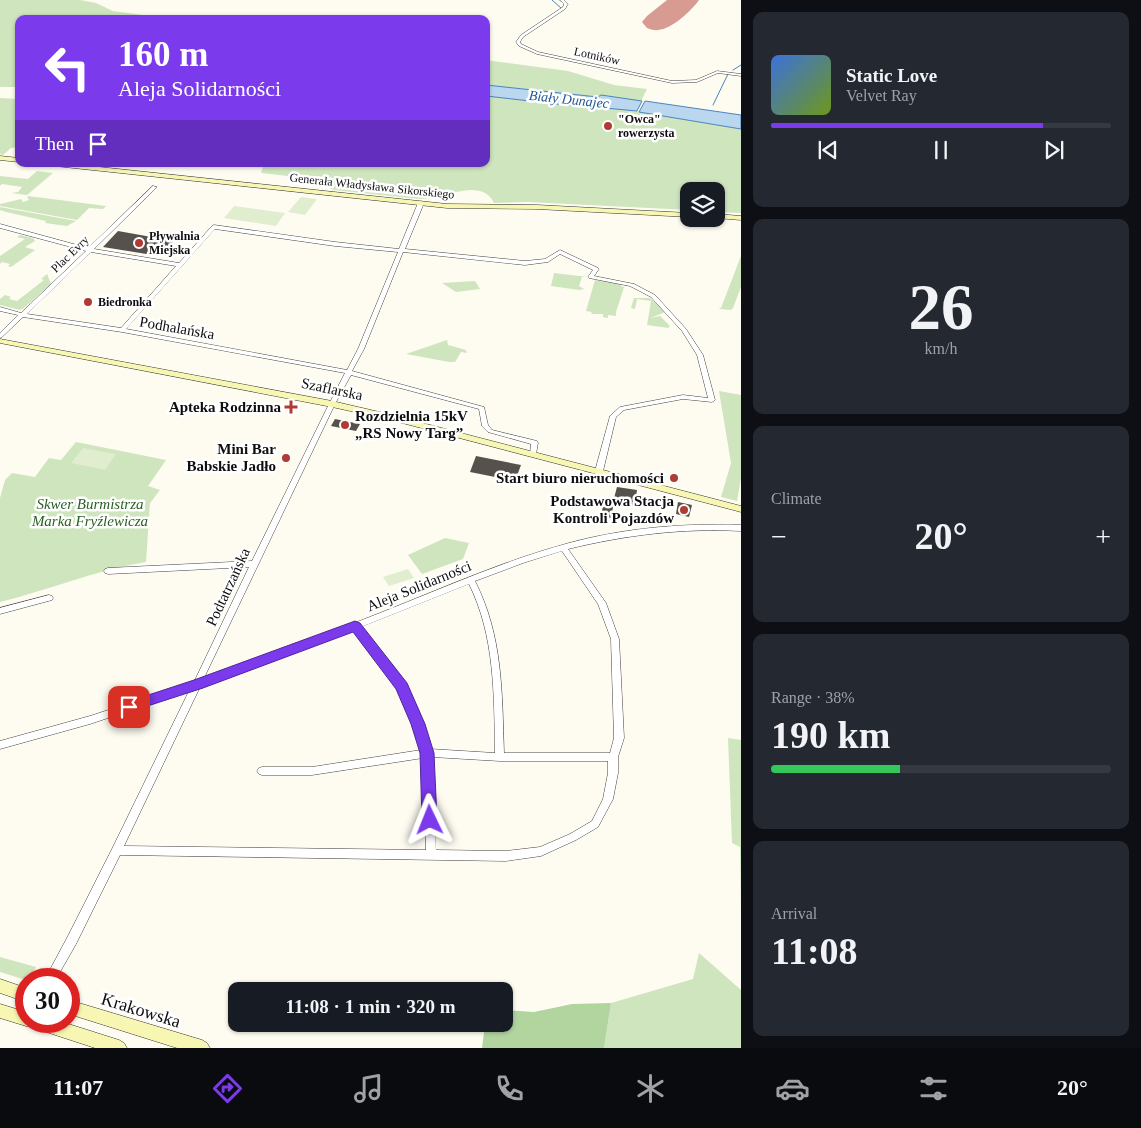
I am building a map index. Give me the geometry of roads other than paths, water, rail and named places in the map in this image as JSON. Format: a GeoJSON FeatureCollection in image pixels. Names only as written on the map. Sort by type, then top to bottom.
{"type":"FeatureCollection","features":[{"type":"Feature","properties":{"kind":"street","name":"Lotników"},"geometry":{"type":"LineString","coordinates":[[562,0],[566,4],[564,8],[522,36],[518,42],[520,45],[537,53],[667,81],[692,82],[720,72],[741,74]]}},
{"type":"Feature","properties":{"kind":"street"},"geometry":{"type":"LineString","coordinates":[[727,71],[741,74]]}},
{"type":"Feature","properties":{"kind":"street"},"geometry":{"type":"LineString","coordinates":[[0,158],[15,160]]}},
{"type":"Feature","properties":{"kind":"street","name":"Generała Władysława Sikorskiego"},"geometry":{"type":"LineString","coordinates":[[83,167],[421,203],[680,215]]}},
{"type":"Feature","properties":{"kind":"street","name":"Plac Evry"},"geometry":{"type":"LineString","coordinates":[[0,336],[155,187]]}},
{"type":"Feature","properties":{"kind":"street","name":"Podtatrzańska"},"geometry":{"type":"LineString","coordinates":[[56,968],[117,850],[332,404],[361,349],[400,250],[421,203]]}},
{"type":"Feature","properties":{"kind":"street"},"geometry":{"type":"LineString","coordinates":[[725,217],[741,218]]}},
{"type":"Feature","properties":{"kind":"street"},"geometry":{"type":"LineString","coordinates":[[0,226],[90,250],[179,265]]}},
{"type":"Feature","properties":{"kind":"street"},"geometry":{"type":"LineString","coordinates":[[122,330],[214,227],[335,244],[525,264],[546,261],[560,252],[596,269],[591,277],[632,285],[653,296],[684,330],[700,355],[712,400],[684,398],[622,408],[613,416],[599,471]]}},
{"type":"Feature","properties":{"kind":"street","name":"Podhalańska"},"geometry":{"type":"LineString","coordinates":[[0,309],[22,315],[122,330],[349,372],[482,408],[485,426],[490,431],[535,443],[533,454]]}},
{"type":"Feature","properties":{"kind":"street","name":"Szaflarska"},"geometry":{"type":"LineString","coordinates":[[0,341],[332,404],[533,454],[741,509]]}},
{"type":"Feature","properties":{"kind":"street","name":"Aleja Solidarności"},"geometry":{"type":"LineString","coordinates":[[0,745],[92,719],[198,684],[355,626],[471,580],[564,548],[607,537],[647,532],[741,528]]}},
{"type":"Feature","properties":{"kind":"street"},"geometry":{"type":"LineString","coordinates":[[117,850],[514,854],[541,851],[574,837],[595,824],[608,799],[613,773],[612,757],[619,738],[615,639],[602,603],[564,548]]}},
{"type":"Feature","properties":{"kind":"street"},"geometry":{"type":"LineString","coordinates":[[108,571],[255,564]]}},
{"type":"Feature","properties":{"kind":"street"},"geometry":{"type":"LineString","coordinates":[[471,580],[477,590],[491,634],[497,676],[500,757]]}},
{"type":"Feature","properties":{"kind":"street"},"geometry":{"type":"LineString","coordinates":[[0,611],[49,598]]}},
{"type":"Feature","properties":{"kind":"street"},"geometry":{"type":"LineString","coordinates":[[355,626],[402,687],[418,724],[427,753],[431,854]]}},
{"type":"Feature","properties":{"kind":"street"},"geometry":{"type":"LineString","coordinates":[[262,771],[312,771],[427,753],[500,757],[612,757]]}},
{"type":"Feature","properties":{"kind":"street"},"geometry":{"type":"LineString","coordinates":[[0,986],[15,991]]}},
{"type":"Feature","properties":{"kind":"street","name":"Krakowska"},"geometry":{"type":"LineString","coordinates":[[80,1010],[202,1048]]}},
{"type":"Feature","properties":{"kind":"street"},"geometry":{"type":"LineString","coordinates":[[0,1011],[15,1016]]}},
{"type":"Feature","properties":{"kind":"street"},"geometry":{"type":"LineString","coordinates":[[72,1033],[120,1048]]}},
{"type":"Feature","properties":{"kind":"water","name":"Biały Dunajec"},"geometry":{"type":"Polygon","coordinates":[[[490,85],[598,97],[601,95],[642,101],[637,111],[603,109],[594,106],[574,106],[490,96],[490,85]]]}},
{"type":"Feature","properties":{"kind":"water"},"geometry":{"type":"Polygon","coordinates":[[[645,101],[741,115],[741,129],[639,112],[645,101]]]}},
{"type":"Feature","properties":{"kind":"waterway"},"geometry":{"type":"LineString","coordinates":[[552,0],[561,8]]}},
{"type":"Feature","properties":{"kind":"waterway"},"geometry":{"type":"LineString","coordinates":[[733,70],[741,65]]}},
{"type":"Feature","properties":{"kind":"waterway"},"geometry":{"type":"LineString","coordinates":[[713,105],[728,74]]}},
{"type":"Feature","properties":{"kind":"place","name":"\"Owca\" rowerzysta"},"geometry":{"type":"Point","coordinates":[608,126]}},
{"type":"Feature","properties":{"kind":"place","name":"Pływalnia Miejska"},"geometry":{"type":"Point","coordinates":[139,243]}},
{"type":"Feature","properties":{"kind":"place","name":"Biedronka"},"geometry":{"type":"Point","coordinates":[88,302]}},
{"type":"Feature","properties":{"kind":"place","name":"Apteka Rodzinna"},"geometry":{"type":"Point","coordinates":[291,407]}},
{"type":"Feature","properties":{"kind":"place","name":"Rozdzielnia 15kV „RS Nowy Targ”"},"geometry":{"type":"Point","coordinates":[345,425]}},
{"type":"Feature","properties":{"kind":"place","name":"Mini Bar Babskie Jadło"},"geometry":{"type":"Point","coordinates":[286,458]}},
{"type":"Feature","properties":{"kind":"place","name":"Start biuro nieruchomości"},"geometry":{"type":"Point","coordinates":[674,478]}},
{"type":"Feature","properties":{"kind":"place","name":"Podstawowa Stacja Kontroli Pojazdów"},"geometry":{"type":"Point","coordinates":[684,510]}},
{"type":"Feature","properties":{"kind":"park label","name":"Skwer Burmistrza Marka Fryźlewicza"},"geometry":{"type":"Point","coordinates":[90,512]}}]}
